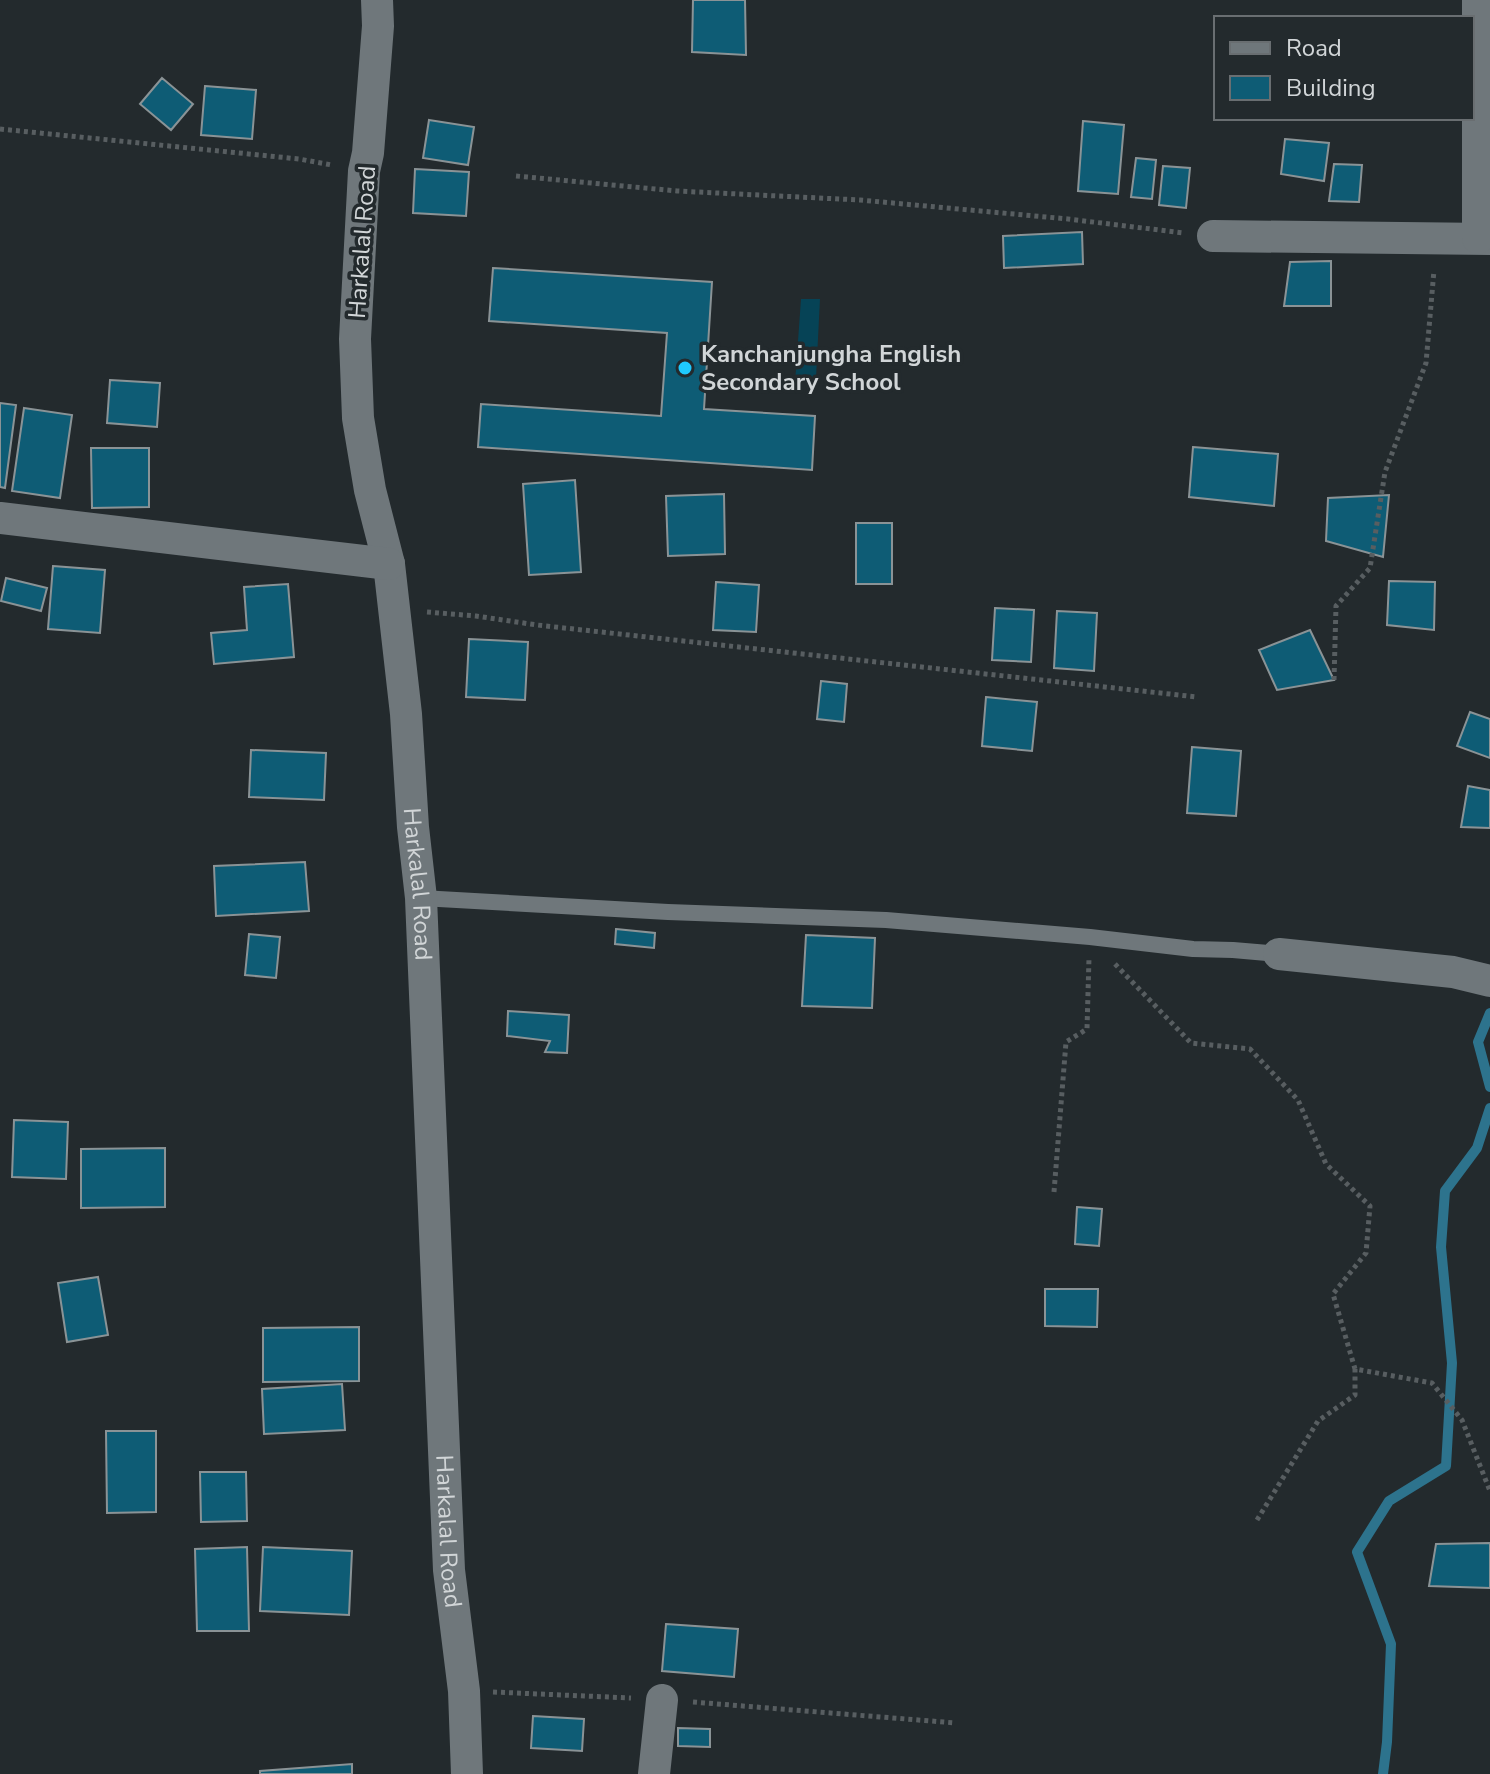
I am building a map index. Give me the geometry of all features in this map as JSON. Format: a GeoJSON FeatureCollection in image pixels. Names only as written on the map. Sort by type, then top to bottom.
{"type":"FeatureCollection","features":[{"type":"Feature","properties":{"kind":"street","name":"Harkalal Road"},"geometry":{"type":"LineString","coordinates":[[377,0],[378,26],[364,171],[355,339],[358,418],[370,490],[389,564],[406,714],[421,898],[449,1570],[464,1691],[467,1774]]}},
{"type":"Feature","properties":{"kind":"street"},"geometry":{"type":"LineString","coordinates":[[1213,236],[1484,238],[1478,0]]}},
{"type":"Feature","properties":{"kind":"street"},"geometry":{"type":"LineString","coordinates":[[0,518],[389,564]]}},
{"type":"Feature","properties":{"kind":"street"},"geometry":{"type":"LineString","coordinates":[[1279,954],[1453,972],[1490,981]]}},
{"type":"Feature","properties":{"kind":"street"},"geometry":{"type":"LineString","coordinates":[[654,1774],[662,1700]]}},
{"type":"Feature","properties":{"kind":"lane"},"geometry":{"type":"LineString","coordinates":[[421,898],[886,920],[1193,949],[1279,954]]}},
{"type":"Feature","properties":{"kind":"path"},"geometry":{"type":"LineString","coordinates":[[0,129],[299,159],[364,171]]}},
{"type":"Feature","properties":{"kind":"path"},"geometry":{"type":"LineString","coordinates":[[516,176],[677,191],[875,201],[1213,236]]}},
{"type":"Feature","properties":{"kind":"path"},"geometry":{"type":"LineString","coordinates":[[1334,680],[1336,606],[1370,568],[1385,472],[1426,363],[1437,237]]}},
{"type":"Feature","properties":{"kind":"path"},"geometry":{"type":"LineString","coordinates":[[394,610],[476,616],[1197,697]]}},
{"type":"Feature","properties":{"kind":"path"},"geometry":{"type":"LineString","coordinates":[[1054,1192],[1066,1042],[1087,1029],[1090,937]]}},
{"type":"Feature","properties":{"kind":"path"},"geometry":{"type":"LineString","coordinates":[[1090,937],[1191,1043],[1250,1049],[1298,1100],[1326,1164],[1370,1206],[1366,1253],[1333,1294],[1355,1369],[1355,1395],[1318,1421],[1257,1520]]}},
{"type":"Feature","properties":{"kind":"path"},"geometry":{"type":"LineString","coordinates":[[1355,1369],[1432,1383],[1462,1420],[1490,1491]]}},
{"type":"Feature","properties":{"kind":"path"},"geometry":{"type":"LineString","coordinates":[[464,1691],[662,1700],[956,1723]]}},
{"type":"Feature","properties":{"kind":"shaded area"},"geometry":{"type":"Polygon","coordinates":[[[801,299],[820,299],[816,378],[795,383],[801,299]]]}},
{"type":"Feature","properties":{"kind":"building"},"geometry":{"type":"Polygon","coordinates":[[[693,0],[745,0],[746,55],[692,52],[693,0]]]}},
{"type":"Feature","properties":{"kind":"building"},"geometry":{"type":"Polygon","coordinates":[[[162,78],[193,104],[171,130],[140,104],[162,78]]]}},
{"type":"Feature","properties":{"kind":"building"},"geometry":{"type":"Polygon","coordinates":[[[205,86],[256,90],[252,139],[201,135],[205,86]]]}},
{"type":"Feature","properties":{"kind":"building"},"geometry":{"type":"Polygon","coordinates":[[[429,120],[474,127],[468,165],[423,158],[429,120]]]}},
{"type":"Feature","properties":{"kind":"building"},"geometry":{"type":"Polygon","coordinates":[[[1083,121],[1124,125],[1118,194],[1078,191],[1083,121]]]}},
{"type":"Feature","properties":{"kind":"building"},"geometry":{"type":"Polygon","coordinates":[[[1285,139],[1329,143],[1324,181],[1281,174],[1285,139]]]}},
{"type":"Feature","properties":{"kind":"building"},"geometry":{"type":"Polygon","coordinates":[[[1136,158],[1156,160],[1152,199],[1131,197],[1136,158]]]}},
{"type":"Feature","properties":{"kind":"building"},"geometry":{"type":"Polygon","coordinates":[[[1334,164],[1362,165],[1359,202],[1329,201],[1334,164]]]}},
{"type":"Feature","properties":{"kind":"building"},"geometry":{"type":"Polygon","coordinates":[[[1163,166],[1190,168],[1186,208],[1159,205],[1163,166]]]}},
{"type":"Feature","properties":{"kind":"building"},"geometry":{"type":"Polygon","coordinates":[[[415,169],[469,172],[466,216],[413,213],[415,169]]]}},
{"type":"Feature","properties":{"kind":"building"},"geometry":{"type":"Polygon","coordinates":[[[1082,232],[1083,264],[1004,268],[1003,236],[1082,232]]]}},
{"type":"Feature","properties":{"kind":"building"},"geometry":{"type":"Polygon","coordinates":[[[1331,261],[1331,306],[1284,306],[1290,262],[1331,261]]]}},
{"type":"Feature","properties":{"kind":"building","name":"Kanchanjungha English Secondary School"},"geometry":{"type":"Polygon","coordinates":[[[493,268],[712,282],[704,409],[815,416],[812,470],[478,447],[481,404],[661,416],[667,333],[489,321],[493,268]]]}},
{"type":"Feature","properties":{"kind":"building"},"geometry":{"type":"Polygon","coordinates":[[[110,380],[160,383],[157,427],[107,423],[110,380]]]}},
{"type":"Feature","properties":{"kind":"building"},"geometry":{"type":"Polygon","coordinates":[[[0,403],[16,405],[5,488],[0,487],[0,403]]]}},
{"type":"Feature","properties":{"kind":"building"},"geometry":{"type":"Polygon","coordinates":[[[24,408],[72,415],[60,498],[12,491],[24,408]]]}},
{"type":"Feature","properties":{"kind":"building"},"geometry":{"type":"Polygon","coordinates":[[[1193,447],[1278,454],[1274,506],[1189,497],[1193,447]]]}},
{"type":"Feature","properties":{"kind":"building"},"geometry":{"type":"Polygon","coordinates":[[[91,448],[149,448],[149,507],[92,508],[91,448]]]}},
{"type":"Feature","properties":{"kind":"building"},"geometry":{"type":"Polygon","coordinates":[[[575,480],[581,572],[529,575],[523,484],[575,480]]]}},
{"type":"Feature","properties":{"kind":"building"},"geometry":{"type":"Polygon","coordinates":[[[724,494],[725,554],[668,556],[666,496],[724,494]]]}},
{"type":"Feature","properties":{"kind":"building"},"geometry":{"type":"Polygon","coordinates":[[[1389,495],[1383,557],[1326,541],[1328,498],[1389,495]]]}},
{"type":"Feature","properties":{"kind":"building"},"geometry":{"type":"Polygon","coordinates":[[[856,523],[892,523],[892,584],[856,584],[856,523]]]}},
{"type":"Feature","properties":{"kind":"building"},"geometry":{"type":"Polygon","coordinates":[[[53,566],[105,570],[100,633],[48,629],[53,566]]]}},
{"type":"Feature","properties":{"kind":"building"},"geometry":{"type":"Polygon","coordinates":[[[6,578],[47,588],[41,611],[1,601],[6,578]]]}},
{"type":"Feature","properties":{"kind":"building"},"geometry":{"type":"Polygon","coordinates":[[[1389,581],[1435,582],[1434,630],[1387,625],[1389,581]]]}},
{"type":"Feature","properties":{"kind":"building"},"geometry":{"type":"Polygon","coordinates":[[[716,582],[759,585],[756,632],[713,630],[716,582]]]}},
{"type":"Feature","properties":{"kind":"building"},"geometry":{"type":"Polygon","coordinates":[[[288,584],[294,657],[214,664],[211,633],[247,630],[244,587],[288,584]]]}},
{"type":"Feature","properties":{"kind":"building"},"geometry":{"type":"Polygon","coordinates":[[[995,608],[1034,610],[1031,662],[992,660],[995,608]]]}},
{"type":"Feature","properties":{"kind":"building"},"geometry":{"type":"Polygon","coordinates":[[[1057,611],[1097,613],[1094,671],[1054,668],[1057,611]]]}},
{"type":"Feature","properties":{"kind":"building"},"geometry":{"type":"Polygon","coordinates":[[[1310,630],[1334,680],[1277,690],[1259,650],[1310,630]]]}},
{"type":"Feature","properties":{"kind":"building"},"geometry":{"type":"Polygon","coordinates":[[[469,639],[528,642],[525,700],[466,697],[469,639]]]}},
{"type":"Feature","properties":{"kind":"building"},"geometry":{"type":"Polygon","coordinates":[[[821,681],[847,684],[844,722],[817,719],[821,681]]]}},
{"type":"Feature","properties":{"kind":"building"},"geometry":{"type":"Polygon","coordinates":[[[986,697],[1037,702],[1032,751],[982,746],[986,697]]]}},
{"type":"Feature","properties":{"kind":"building"},"geometry":{"type":"Polygon","coordinates":[[[1470,712],[1490,719],[1490,758],[1457,746],[1470,712]]]}},
{"type":"Feature","properties":{"kind":"building"},"geometry":{"type":"Polygon","coordinates":[[[1192,747],[1241,751],[1236,816],[1187,813],[1192,747]]]}},
{"type":"Feature","properties":{"kind":"building"},"geometry":{"type":"Polygon","coordinates":[[[251,750],[326,753],[324,800],[249,797],[251,750]]]}},
{"type":"Feature","properties":{"kind":"building"},"geometry":{"type":"Polygon","coordinates":[[[1468,786],[1490,790],[1490,828],[1461,827],[1468,786]]]}},
{"type":"Feature","properties":{"kind":"building"},"geometry":{"type":"Polygon","coordinates":[[[305,862],[309,911],[216,916],[214,866],[305,862]]]}},
{"type":"Feature","properties":{"kind":"building"},"geometry":{"type":"Polygon","coordinates":[[[616,929],[655,933],[654,948],[615,944],[616,929]]]}},
{"type":"Feature","properties":{"kind":"building"},"geometry":{"type":"Polygon","coordinates":[[[249,934],[280,937],[276,978],[245,975],[249,934]]]}},
{"type":"Feature","properties":{"kind":"building"},"geometry":{"type":"Polygon","coordinates":[[[806,935],[875,938],[872,1008],[802,1006],[806,935]]]}},
{"type":"Feature","properties":{"kind":"building"},"geometry":{"type":"Polygon","coordinates":[[[508,1011],[569,1015],[567,1053],[545,1052],[550,1041],[507,1036],[508,1011]]]}},
{"type":"Feature","properties":{"kind":"building"},"geometry":{"type":"Polygon","coordinates":[[[14,1120],[68,1122],[66,1179],[12,1177],[14,1120]]]}},
{"type":"Feature","properties":{"kind":"building"},"geometry":{"type":"Polygon","coordinates":[[[165,1148],[165,1207],[81,1208],[81,1149],[165,1148]]]}},
{"type":"Feature","properties":{"kind":"building"},"geometry":{"type":"Polygon","coordinates":[[[1077,1207],[1102,1209],[1099,1246],[1075,1244],[1077,1207]]]}},
{"type":"Feature","properties":{"kind":"building"},"geometry":{"type":"Polygon","coordinates":[[[98,1277],[108,1335],[67,1342],[58,1283],[98,1277]]]}},
{"type":"Feature","properties":{"kind":"building"},"geometry":{"type":"Polygon","coordinates":[[[1045,1289],[1098,1289],[1097,1327],[1045,1326],[1045,1289]]]}},
{"type":"Feature","properties":{"kind":"building"},"geometry":{"type":"Polygon","coordinates":[[[359,1327],[359,1381],[263,1382],[263,1328],[359,1327]]]}},
{"type":"Feature","properties":{"kind":"building"},"geometry":{"type":"Polygon","coordinates":[[[342,1384],[345,1430],[264,1434],[262,1389],[342,1384]]]}},
{"type":"Feature","properties":{"kind":"building"},"geometry":{"type":"Polygon","coordinates":[[[106,1431],[156,1431],[156,1512],[107,1513],[106,1431]]]}},
{"type":"Feature","properties":{"kind":"building"},"geometry":{"type":"Polygon","coordinates":[[[200,1472],[246,1472],[247,1521],[201,1522],[200,1472]]]}},
{"type":"Feature","properties":{"kind":"building"},"geometry":{"type":"Polygon","coordinates":[[[1490,1543],[1490,1588],[1429,1586],[1436,1544],[1490,1543]]]}},
{"type":"Feature","properties":{"kind":"building"},"geometry":{"type":"Polygon","coordinates":[[[247,1547],[249,1631],[197,1631],[195,1549],[247,1547]]]}},
{"type":"Feature","properties":{"kind":"building"},"geometry":{"type":"Polygon","coordinates":[[[263,1547],[352,1551],[349,1615],[260,1611],[263,1547]]]}},
{"type":"Feature","properties":{"kind":"building"},"geometry":{"type":"Polygon","coordinates":[[[666,1624],[738,1629],[734,1677],[662,1671],[666,1624]]]}},
{"type":"Feature","properties":{"kind":"building"},"geometry":{"type":"Polygon","coordinates":[[[533,1716],[584,1719],[582,1751],[531,1748],[533,1716]]]}},
{"type":"Feature","properties":{"kind":"building"},"geometry":{"type":"Polygon","coordinates":[[[678,1728],[710,1729],[710,1747],[678,1746],[678,1728]]]}},
{"type":"Feature","properties":{"kind":"building"},"geometry":{"type":"Polygon","coordinates":[[[352,1764],[352,1774],[260,1774],[260,1771],[352,1764]]]}},
{"type":"Feature","properties":{"kind":"waterway"},"geometry":{"type":"LineString","coordinates":[[1490,1013],[1478,1042],[1490,1087]]}},
{"type":"Feature","properties":{"kind":"waterway"},"geometry":{"type":"LineString","coordinates":[[1383,1774],[1391,1644],[1357,1552],[1389,1501],[1446,1466],[1452,1363],[1441,1247],[1445,1191],[1477,1148],[1490,1108]]}},
{"type":"Feature","properties":{"kind":"place","name":"Kanchanjungha English Secondary School"},"geometry":{"type":"Point","coordinates":[685,368]}}]}
